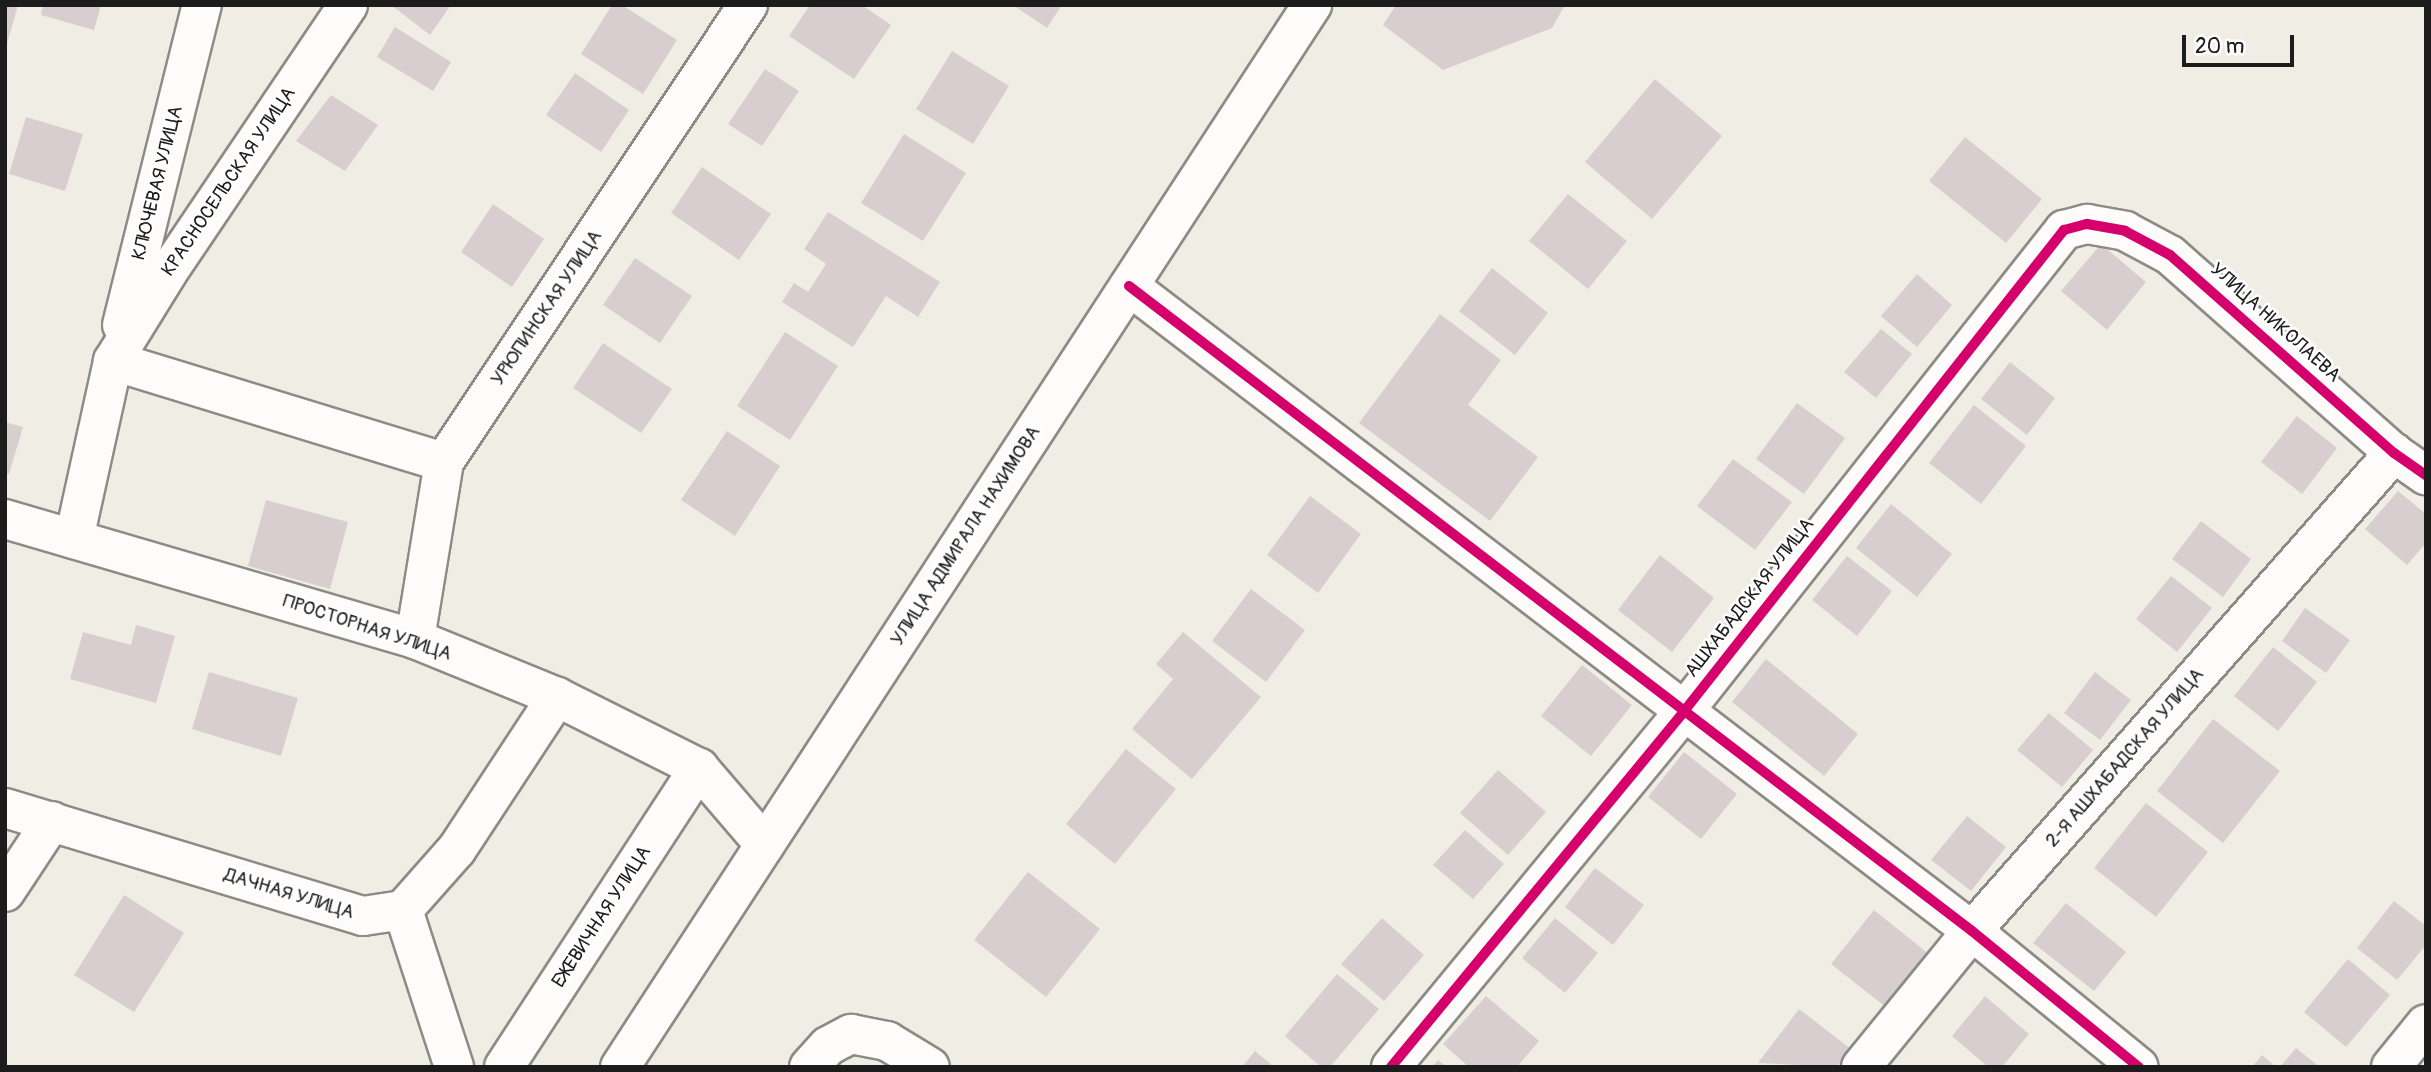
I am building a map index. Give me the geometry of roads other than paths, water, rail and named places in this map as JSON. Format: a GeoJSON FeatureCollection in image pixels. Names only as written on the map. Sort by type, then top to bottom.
{"type":"FeatureCollection","features":[{"type":"Feature","properties":{"kind":"street","name":"КЛЮЧЕВАЯ УЛИЦА"},"geometry":{"type":"LineString","coordinates":[[74,539],[113,361],[202,5]]}},
{"type":"Feature","properties":{"kind":"street","name":"КРАСНОСЕЛЬСКАЯ УЛИЦА"},"geometry":{"type":"LineString","coordinates":[[113,361],[348,5]]}},
{"type":"Feature","properties":{"kind":"street","name":"УРЮПИНСКАЯ УЛИЦА"},"geometry":{"type":"LineString","coordinates":[[415,639],[444,462],[748,5]]}},
{"type":"Feature","properties":{"kind":"street","name":"УЛИЦА АДМИРАЛА НАХИМОВА"},"geometry":{"type":"LineString","coordinates":[[621,1067],[1311,5]]}},
{"type":"Feature","properties":{"kind":"street","name":"УЛИЦА НИКОЛАЕВА"},"geometry":{"type":"LineString","coordinates":[[2087,224],[2124,231],[2170,255],[2394,453],[2426,474]]}},
{"type":"Feature","properties":{"kind":"street","name":"АШХАБАДСКАЯ УЛИЦА"},"geometry":{"type":"LineString","coordinates":[[1391,1067],[1685,710],[2049,246],[2064,230],[2087,224]]}},
{"type":"Feature","properties":{"kind":"street"},"geometry":{"type":"LineString","coordinates":[[1129,286],[1972,931],[2139,1067]]}},
{"type":"Feature","properties":{"kind":"street"},"geometry":{"type":"LineString","coordinates":[[113,361],[444,462]]}},
{"type":"Feature","properties":{"kind":"street","name":"2-Я АШХАБАДСКАЯ УЛИЦА"},"geometry":{"type":"LineString","coordinates":[[1861,1067],[1972,931],[2394,453]]}},
{"type":"Feature","properties":{"kind":"street","name":"ПРОСТОРНАЯ УЛИЦА"},"geometry":{"type":"LineString","coordinates":[[5,519],[415,639],[557,697],[699,768],[765,845]]}},
{"type":"Feature","properties":{"kind":"street"},"geometry":{"type":"LineString","coordinates":[[454,1067],[403,910],[457,849],[557,697]]}},
{"type":"Feature","properties":{"kind":"street","name":"ЕЖЕВИЧНАЯ УЛИЦА"},"geometry":{"type":"LineString","coordinates":[[504,1067],[699,768]]}},
{"type":"Feature","properties":{"kind":"street","name":"ДАЧНАЯ УЛИЦА"},"geometry":{"type":"LineString","coordinates":[[5,808],[363,916],[403,910]]}},
{"type":"Feature","properties":{"kind":"street"},"geometry":{"type":"LineString","coordinates":[[5,892],[52,821]]}},
{"type":"Feature","properties":{"kind":"street"},"geometry":{"type":"LineString","coordinates":[[2391,1067],[2426,1024]]}},
{"type":"Feature","properties":{"kind":"street"},"geometry":{"type":"LineString","coordinates":[[809,1067],[828,1046],[851,1034],[887,1041],[930,1067]]}}]}
